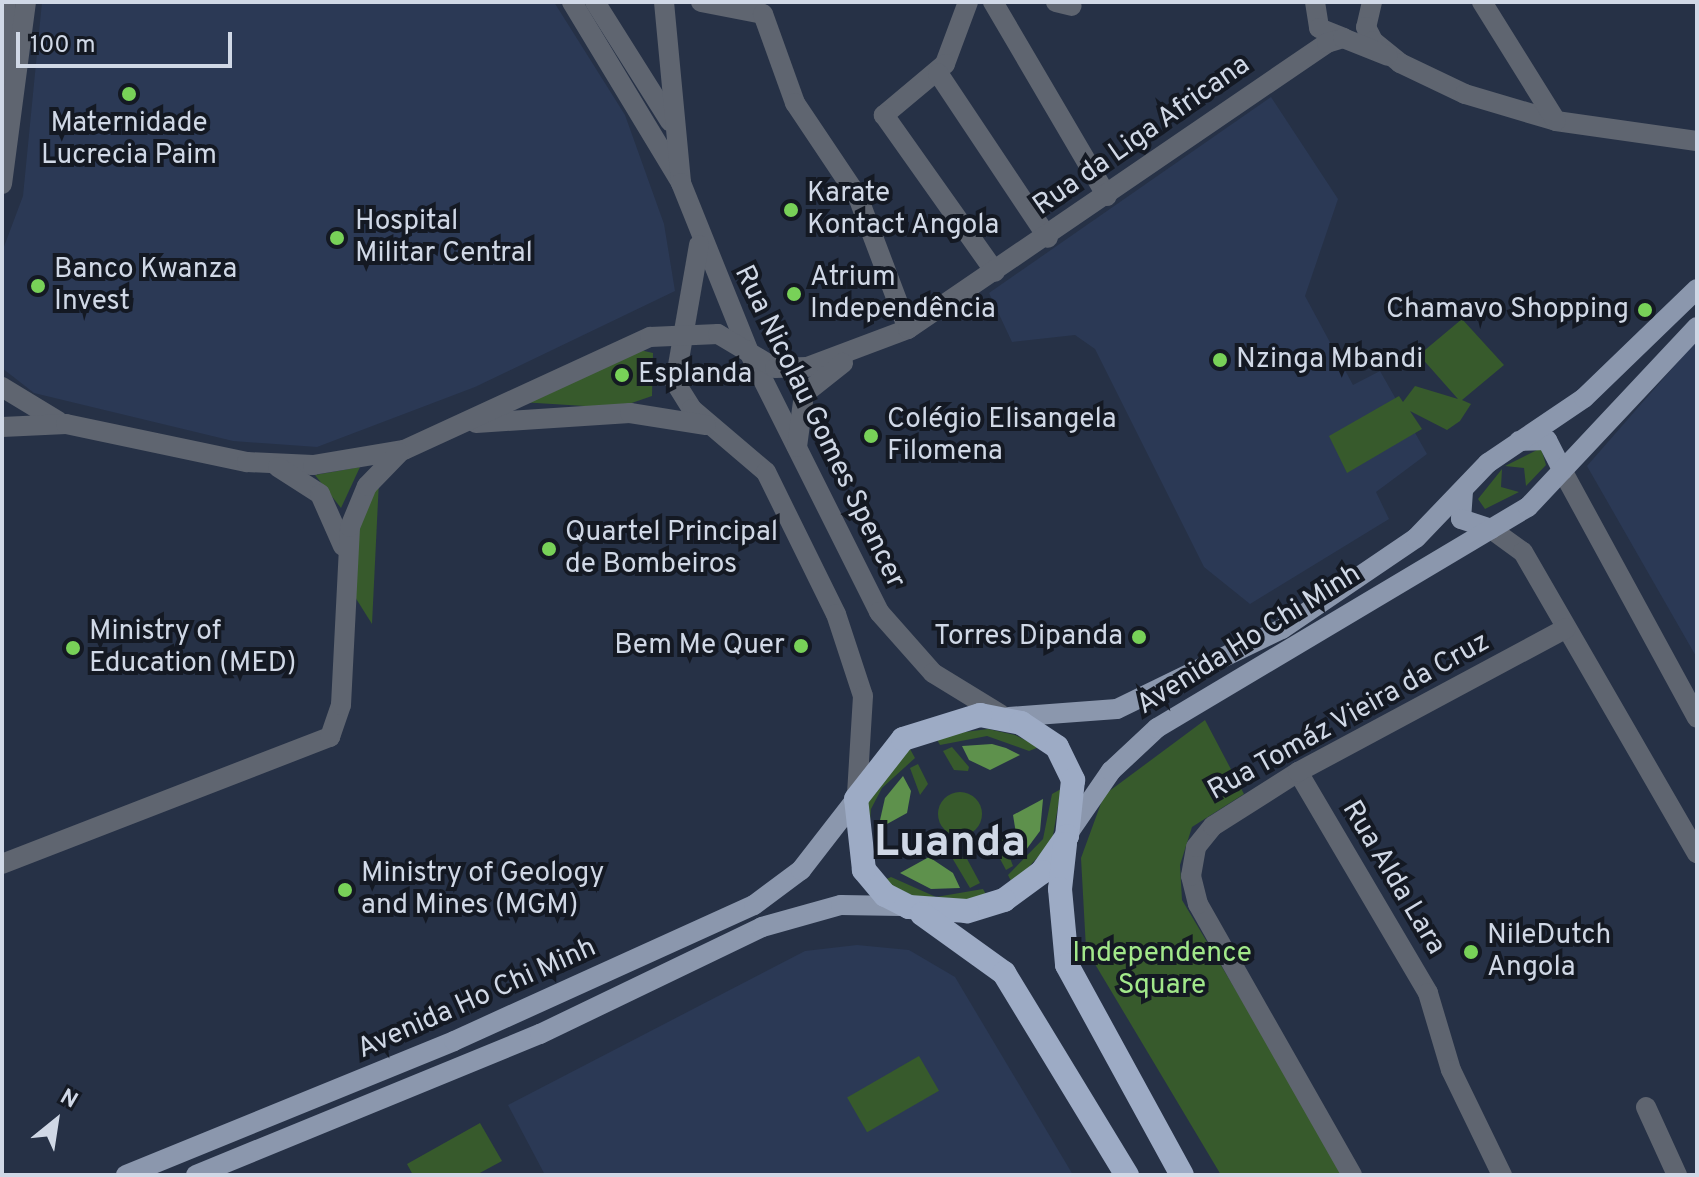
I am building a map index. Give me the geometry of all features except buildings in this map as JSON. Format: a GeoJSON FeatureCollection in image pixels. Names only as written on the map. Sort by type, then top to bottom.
{"type":"FeatureCollection","features":[{"type":"Feature","properties":{"kind":"highway"},"geometry":{"type":"LineString","coordinates":[[1127,1175],[1004,973],[909,907],[885,895],[864,870],[856,799],[884,758],[921,729],[962,716],[1007,717],[1048,739],[1067,763],[1074,797],[1060,889],[1067,965],[1182,1175]]}},
{"type":"Feature","properties":{"kind":"highway"},"geometry":{"type":"LineString","coordinates":[[909,907],[956,911],[1004,900],[1042,872],[1067,836]]}},
{"type":"Feature","properties":{"kind":"main road","name":"Avenida Ho Chi Minh"},"geometry":{"type":"LineString","coordinates":[[1007,717],[1117,709],[1282,629],[1416,538],[1508,446],[1584,398],[1697,289]]}},
{"type":"Feature","properties":{"kind":"main road"},"geometry":{"type":"LineString","coordinates":[[1467,485],[1458,515],[1468,526],[1491,529],[1528,507],[1697,327]]}},
{"type":"Feature","properties":{"kind":"main road"},"geometry":{"type":"LineString","coordinates":[[1508,446],[1547,440],[1562,470]]}},
{"type":"Feature","properties":{"kind":"main road","name":"Avenida Ho Chi Minh"},"geometry":{"type":"LineString","coordinates":[[1067,836],[1111,771],[1157,728],[1450,550],[1491,529]]}},
{"type":"Feature","properties":{"kind":"main road","name":"Avenida Ho Chi Minh"},"geometry":{"type":"LineString","coordinates":[[126,1175],[467,1035],[754,905],[801,870],[856,799]]}},
{"type":"Feature","properties":{"kind":"main road","name":"Avenida Ho Chi Minh"},"geometry":{"type":"LineString","coordinates":[[196,1175],[217,1170],[540,1034],[762,927],[841,905],[909,907]]}},
{"type":"Feature","properties":{"kind":"street"},"geometry":{"type":"LineString","coordinates":[[2,184],[26,2]]}},
{"type":"Feature","properties":{"kind":"street"},"geometry":{"type":"LineString","coordinates":[[572,2],[681,183]]}},
{"type":"Feature","properties":{"kind":"street"},"geometry":{"type":"LineString","coordinates":[[595,2],[678,139]]}},
{"type":"Feature","properties":{"kind":"street","name":"Rua Nicolau Gomes Spencer"},"geometry":{"type":"LineString","coordinates":[[664,2],[681,183],[699,244],[797,455],[857,577],[904,646],[962,695],[1007,717]]}},
{"type":"Feature","properties":{"kind":"street"},"geometry":{"type":"LineString","coordinates":[[701,2],[767,8],[795,103],[858,197],[908,329]]}},
{"type":"Feature","properties":{"kind":"street"},"geometry":{"type":"LineString","coordinates":[[968,2],[938,73],[884,115],[995,272]]}},
{"type":"Feature","properties":{"kind":"street"},"geometry":{"type":"LineString","coordinates":[[993,2],[1107,196]]}},
{"type":"Feature","properties":{"kind":"street"},"geometry":{"type":"LineString","coordinates":[[1482,2],[1556,121]]}},
{"type":"Feature","properties":{"kind":"street"},"geometry":{"type":"LineString","coordinates":[[1315,6],[1319,28],[1388,56],[1465,94],[1556,121],[1697,141]]}},
{"type":"Feature","properties":{"kind":"street"},"geometry":{"type":"LineString","coordinates":[[1287,67],[1315,6]]}},
{"type":"Feature","properties":{"kind":"street"},"geometry":{"type":"LineString","coordinates":[[1368,6],[1368,32],[1388,56]]}},
{"type":"Feature","properties":{"kind":"street","name":"Rua da Liga Africana"},"geometry":{"type":"LineString","coordinates":[[404,450],[618,348],[678,332],[718,334],[789,371],[864,350],[908,329],[1048,238],[1287,67],[1357,33],[1368,6]]}},
{"type":"Feature","properties":{"kind":"street"},"geometry":{"type":"LineString","coordinates":[[2,93],[5,8]]}},
{"type":"Feature","properties":{"kind":"street"},"geometry":{"type":"LineString","coordinates":[[938,73],[1048,238]]}},
{"type":"Feature","properties":{"kind":"street","name":"Rua Nicolau Gomes Spencer"},"geometry":{"type":"LineString","coordinates":[[699,244],[678,332],[679,391],[713,427],[766,472],[846,639],[865,713],[856,799]]}},
{"type":"Feature","properties":{"kind":"street","name":"Rua da Liga Africana"},"geometry":{"type":"LineString","coordinates":[[797,455],[804,394],[864,350]]}},
{"type":"Feature","properties":{"kind":"street"},"geometry":{"type":"LineString","coordinates":[[2,387],[66,424]]}},
{"type":"Feature","properties":{"kind":"street"},"geometry":{"type":"LineString","coordinates":[[448,429],[514,417],[630,413],[713,427]]}},
{"type":"Feature","properties":{"kind":"street"},"geometry":{"type":"LineString","coordinates":[[2,427],[66,424],[293,472],[320,494],[345,555]]}},
{"type":"Feature","properties":{"kind":"street"},"geometry":{"type":"LineString","coordinates":[[259,463],[349,461],[404,450]]}},
{"type":"Feature","properties":{"kind":"street"},"geometry":{"type":"LineString","coordinates":[[2,864],[330,737],[341,705],[345,555],[360,499],[404,450]]}},
{"type":"Feature","properties":{"kind":"street"},"geometry":{"type":"LineString","coordinates":[[1562,470],[1697,718]]}},
{"type":"Feature","properties":{"kind":"street"},"geometry":{"type":"LineString","coordinates":[[1491,529],[1523,552],[1697,853]]}},
{"type":"Feature","properties":{"kind":"street","name":"Rua Tomáz Vieira da Cruz"},"geometry":{"type":"LineString","coordinates":[[1352,1175],[1254,1011],[1191,876],[1196,847],[1213,826],[1298,772],[1566,628]]}},
{"type":"Feature","properties":{"kind":"street","name":"Rua Alda Lara"},"geometry":{"type":"LineString","coordinates":[[1298,772],[1417,972],[1451,1070],[1502,1175]]}},
{"type":"Feature","properties":{"kind":"street"},"geometry":{"type":"LineString","coordinates":[[1646,1107],[1677,1175]]}},
{"type":"Feature","properties":{"kind":"shaded area","name":"Hospital Militar Central"},"geometry":{"type":"Polygon","coordinates":[[[42,2],[554,2],[625,115],[664,224],[675,291],[475,387],[317,447],[233,441],[34,393],[2,368],[2,252],[23,196],[42,2]]]}},
{"type":"Feature","properties":{"kind":"shaded area","name":"Nzinga Mbandi"},"geometry":{"type":"Polygon","coordinates":[[[1271,97],[1338,199],[1305,296],[1353,385],[1380,371],[1427,454],[1376,492],[1389,519],[1250,604],[1204,567],[1095,349],[1075,335],[1012,342],[989,293],[1271,97]]]}},
{"type":"Feature","properties":{"kind":"shaded area"},"geometry":{"type":"Polygon","coordinates":[[[1697,340],[1697,658],[1587,466],[1697,340]]]}},
{"type":"Feature","properties":{"kind":"shaded area"},"geometry":{"type":"Polygon","coordinates":[[[992,744],[1020,755],[990,770],[969,760],[962,746],[992,744]]]}},
{"type":"Feature","properties":{"kind":"shaded area"},"geometry":{"type":"Polygon","coordinates":[[[903,776],[911,791],[907,813],[878,829],[885,798],[903,776]]]}},
{"type":"Feature","properties":{"kind":"shaded area"},"geometry":{"type":"Polygon","coordinates":[[[1043,799],[1040,831],[1020,858],[1013,815],[1043,799]]]}},
{"type":"Feature","properties":{"kind":"shaded area"},"geometry":{"type":"Polygon","coordinates":[[[929,857],[953,873],[960,888],[931,889],[900,873],[929,857]]]}},
{"type":"Feature","properties":{"kind":"shaded area"},"geometry":{"type":"Polygon","coordinates":[[[857,945],[909,950],[955,977],[1073,1175],[545,1175],[508,1105],[805,951],[857,945]]]}},
{"type":"Feature","properties":{"kind":"green space"},"geometry":{"type":"Polygon","coordinates":[[[1462,319],[1504,365],[1462,400],[1471,404],[1460,421],[1447,430],[1410,411],[1422,429],[1347,473],[1329,436],[1399,396],[1403,402],[1415,386],[1458,399],[1419,355],[1462,319]]]}},
{"type":"Feature","properties":{"kind":"green space"},"geometry":{"type":"Polygon","coordinates":[[[640,350],[653,353],[652,396],[617,408],[520,402],[640,350]]]}},
{"type":"Feature","properties":{"kind":"green space"},"geometry":{"type":"Polygon","coordinates":[[[1541,448],[1546,465],[1526,486],[1524,468],[1505,466],[1541,448]]]}},
{"type":"Feature","properties":{"kind":"green space"},"geometry":{"type":"Polygon","coordinates":[[[360,467],[341,508],[315,475],[360,467]]]}},
{"type":"Feature","properties":{"kind":"green space"},"geometry":{"type":"Polygon","coordinates":[[[1502,469],[1501,487],[1519,492],[1485,509],[1478,499],[1502,469]]]}},
{"type":"Feature","properties":{"kind":"green space"},"geometry":{"type":"Polygon","coordinates":[[[379,480],[372,624],[355,597],[355,537],[379,480]]]}},
{"type":"Feature","properties":{"kind":"green space","name":"Independence Square"},"geometry":{"type":"Polygon","coordinates":[[[1205,720],[1244,794],[1192,827],[1180,865],[1182,900],[1346,1175],[1221,1175],[1086,949],[1081,858],[1104,795],[1205,720]]]}},
{"type":"Feature","properties":{"kind":"green space"},"geometry":{"type":"Polygon","coordinates":[[[988,729],[1015,735],[1039,747],[1029,751],[987,736],[940,745],[935,736],[988,729]]]}},
{"type":"Feature","properties":{"kind":"green space"},"geometry":{"type":"Polygon","coordinates":[[[952,747],[969,767],[968,771],[954,770],[943,751],[952,747]]]}},
{"type":"Feature","properties":{"kind":"green space"},"geometry":{"type":"Polygon","coordinates":[[[910,749],[915,758],[882,788],[871,809],[869,833],[864,810],[874,786],[910,749]]]}},
{"type":"Feature","properties":{"kind":"green space"},"geometry":{"type":"Polygon","coordinates":[[[918,764],[928,784],[920,795],[910,768],[918,764]]]}},
{"type":"Feature","properties":{"kind":"green space"},"geometry":{"type":"Polygon","coordinates":[[[1061,789],[1052,841],[1013,885],[1008,875],[1043,839],[1052,794],[1061,789]]]}},
{"type":"Feature","properties":{"kind":"green space"},"geometry":{"type":"Polygon","coordinates":[[[960,792],[975,799],[982,814],[975,829],[960,836],[945,829],[938,814],[945,799],[960,792]]]}},
{"type":"Feature","properties":{"kind":"green space"},"geometry":{"type":"Polygon","coordinates":[[[1000,831],[1013,866],[1006,870],[992,844],[1000,831]]]}},
{"type":"Feature","properties":{"kind":"green space"},"geometry":{"type":"Polygon","coordinates":[[[951,856],[966,857],[980,883],[970,888],[951,856]]]}},
{"type":"Feature","properties":{"kind":"green space"},"geometry":{"type":"Polygon","coordinates":[[[891,877],[936,897],[983,889],[988,898],[933,905],[882,881],[891,877]]]}},
{"type":"Feature","properties":{"kind":"green space"},"geometry":{"type":"Polygon","coordinates":[[[919,1056],[939,1091],[867,1132],[847,1098],[919,1056]]]}},
{"type":"Feature","properties":{"kind":"green space"},"geometry":{"type":"Polygon","coordinates":[[[480,1123],[502,1161],[476,1175],[413,1175],[407,1164],[480,1123]]]}},
{"type":"Feature","properties":{"kind":"place","name":"Maternidade Lucrecia Paim"},"geometry":{"type":"Point","coordinates":[129,94]}},
{"type":"Feature","properties":{"kind":"place","name":"Karate Kontact Angola"},"geometry":{"type":"Point","coordinates":[791,210]}},
{"type":"Feature","properties":{"kind":"place","name":"Hospital Militar Central"},"geometry":{"type":"Point","coordinates":[337,238]}},
{"type":"Feature","properties":{"kind":"place","name":"Banco Kwanza Invest"},"geometry":{"type":"Point","coordinates":[38,286]}},
{"type":"Feature","properties":{"kind":"place","name":"Atrium Independência"},"geometry":{"type":"Point","coordinates":[794,294]}},
{"type":"Feature","properties":{"kind":"place","name":"Chamavo Shopping"},"geometry":{"type":"Point","coordinates":[1645,310]}},
{"type":"Feature","properties":{"kind":"place","name":"Nzinga Mbandi"},"geometry":{"type":"Point","coordinates":[1220,360]}},
{"type":"Feature","properties":{"kind":"place","name":"Esplanda"},"geometry":{"type":"Point","coordinates":[622,375]}},
{"type":"Feature","properties":{"kind":"place","name":"Colégio Elisangela Filomena"},"geometry":{"type":"Point","coordinates":[871,436]}},
{"type":"Feature","properties":{"kind":"place","name":"Quartel Principal de Bombeiros"},"geometry":{"type":"Point","coordinates":[549,549]}},
{"type":"Feature","properties":{"kind":"place","name":"Torres Dipanda"},"geometry":{"type":"Point","coordinates":[1139,637]}},
{"type":"Feature","properties":{"kind":"place","name":"Bem Me Quer"},"geometry":{"type":"Point","coordinates":[801,646]}},
{"type":"Feature","properties":{"kind":"place","name":"Ministry of Education (MED)"},"geometry":{"type":"Point","coordinates":[73,648]}},
{"type":"Feature","properties":{"kind":"place","name":"Ministry of Geology and Mines (MGM)"},"geometry":{"type":"Point","coordinates":[345,890]}},
{"type":"Feature","properties":{"kind":"place","name":"NileDutch Angola"},"geometry":{"type":"Point","coordinates":[1471,952]}},
{"type":"Feature","properties":{"kind":"district","name":"Luanda"},"geometry":{"type":"Point","coordinates":[950,844]}}]}
